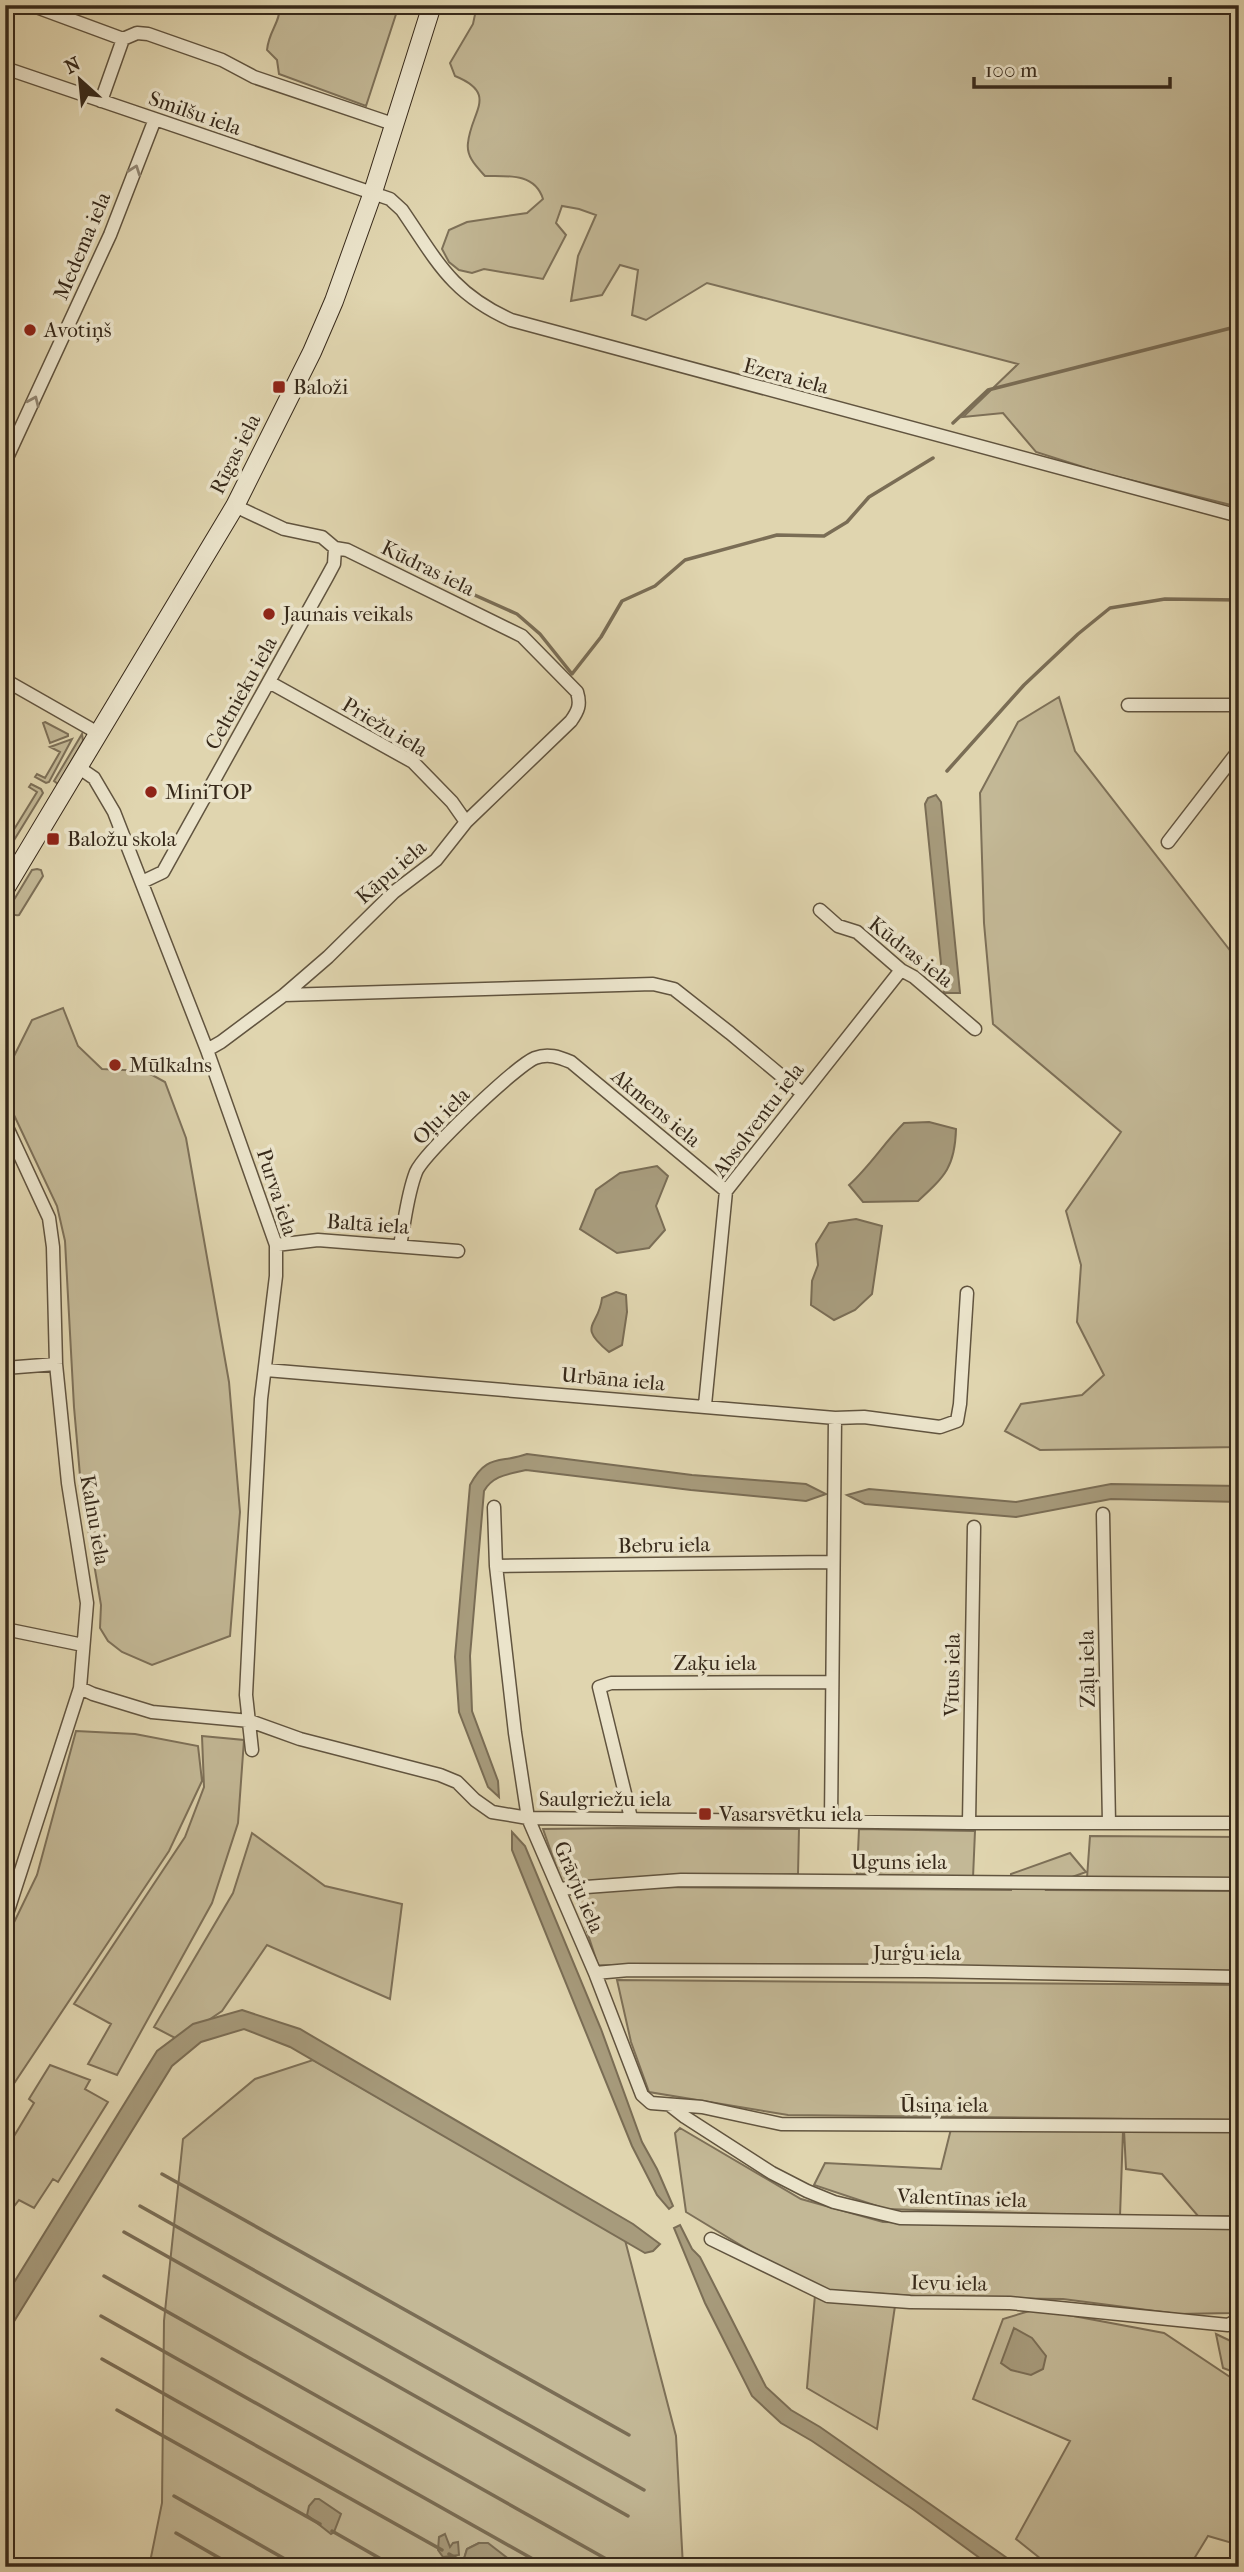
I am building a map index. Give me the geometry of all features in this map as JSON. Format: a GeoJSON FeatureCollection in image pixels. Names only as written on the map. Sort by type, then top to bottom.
{"type":"FeatureCollection","features":[{"type":"Feature","properties":{"kind":"main road","name":"Rīgas iela"},"geometry":{"type":"LineString","coordinates":[[5,889],[235,506],[324,327],[396,125],[432,5]]}},
{"type":"Feature","properties":{"kind":"street"},"geometry":{"type":"LineString","coordinates":[[31,5],[123,38],[137,33],[148,34],[222,60],[254,77],[396,125]]}},
{"type":"Feature","properties":{"kind":"street"},"geometry":{"type":"LineString","coordinates":[[102,101],[123,38]]}},
{"type":"Feature","properties":{"kind":"street","name":"Smilšu iela"},"geometry":{"type":"LineString","coordinates":[[5,68],[372,195]]}},
{"type":"Feature","properties":{"kind":"street","name":"Medema iela"},"geometry":{"type":"LineString","coordinates":[[5,462],[10,442],[110,235],[155,119]]}},
{"type":"Feature","properties":{"kind":"street","name":"Ezera iela"},"geometry":{"type":"LineString","coordinates":[[372,195],[390,199],[402,209],[456,286],[473,300],[511,320],[613,350],[1239,516]]}},
{"type":"Feature","properties":{"kind":"street","name":"Kūdras iela"},"geometry":{"type":"LineString","coordinates":[[235,506],[284,529],[322,537],[335,548],[347,550],[522,636],[577,692],[580,702]]}},
{"type":"Feature","properties":{"kind":"street","name":"Celtnieku iela"},"geometry":{"type":"LineString","coordinates":[[142,882],[163,872],[334,564],[335,548]]}},
{"type":"Feature","properties":{"kind":"street"},"geometry":{"type":"LineString","coordinates":[[5,680],[98,733]]}},
{"type":"Feature","properties":{"kind":"street","name":"Priežu iela"},"geometry":{"type":"LineString","coordinates":[[269,682],[413,762],[452,802],[466,822]]}},
{"type":"Feature","properties":{"kind":"street","name":"Kāpu iela"},"geometry":{"type":"LineString","coordinates":[[206,1050],[221,1042],[284,995],[328,957],[394,892],[436,860],[466,822],[571,721],[580,702]]}},
{"type":"Feature","properties":{"kind":"street"},"geometry":{"type":"LineString","coordinates":[[1128,705],[1239,705]]}},
{"type":"Feature","properties":{"kind":"street"},"geometry":{"type":"LineString","coordinates":[[1168,842],[1239,750]]}},
{"type":"Feature","properties":{"kind":"street","name":"Purva iela"},"geometry":{"type":"LineString","coordinates":[[78,767],[94,778],[105,793],[142,882],[276,1245],[276,1276],[261,1399],[252,1564],[246,1695],[252,1750]]}},
{"type":"Feature","properties":{"kind":"street","name":"Kūdras iela"},"geometry":{"type":"LineString","coordinates":[[820,910],[838,926],[858,932],[901,970],[915,976],[975,1029]]}},
{"type":"Feature","properties":{"kind":"street","name":"Absolventu iela"},"geometry":{"type":"LineString","coordinates":[[705,1405],[726,1191],[901,970]]}},
{"type":"Feature","properties":{"kind":"street"},"geometry":{"type":"LineString","coordinates":[[284,995],[653,984],[674,989],[802,1093]]}},
{"type":"Feature","properties":{"kind":"street","name":"Oļu iela"},"geometry":{"type":"LineString","coordinates":[[400,1245],[411,1188],[416,1171],[424,1158],[522,1065],[544,1055],[559,1057]]}},
{"type":"Feature","properties":{"kind":"street","name":"Akmens iela"},"geometry":{"type":"LineString","coordinates":[[559,1057],[571,1062],[726,1191]]}},
{"type":"Feature","properties":{"kind":"street","name":"Kalnu iela"},"geometry":{"type":"LineString","coordinates":[[5,1123],[49,1218],[56,1364],[68,1483],[86,1590],[86,1626],[79,1688],[5,1920]]}},
{"type":"Feature","properties":{"kind":"street","name":"Baltā iela"},"geometry":{"type":"LineString","coordinates":[[276,1245],[318,1240],[458,1251]]}},
{"type":"Feature","properties":{"kind":"street","name":"Urbāna iela"},"geometry":{"type":"LineString","coordinates":[[266,1370],[835,1418],[864,1417],[940,1427],[957,1421],[967,1293]]}},
{"type":"Feature","properties":{"kind":"street"},"geometry":{"type":"LineString","coordinates":[[5,1368],[56,1364]]}},
{"type":"Feature","properties":{"kind":"street"},"geometry":{"type":"LineString","coordinates":[[831,1821],[835,1418]]}},
{"type":"Feature","properties":{"kind":"street","name":"Grāvju iela"},"geometry":{"type":"LineString","coordinates":[[494,1507],[496,1566],[515,1733],[528,1818],[595,1973],[642,2095],[650,2103]]}},
{"type":"Feature","properties":{"kind":"street","name":"Zāļu iela"},"geometry":{"type":"LineString","coordinates":[[1103,1514],[1109,1823]]}},
{"type":"Feature","properties":{"kind":"street","name":"Vītus iela"},"geometry":{"type":"LineString","coordinates":[[969,1823],[974,1527]]}},
{"type":"Feature","properties":{"kind":"street","name":"Bebru iela"},"geometry":{"type":"LineString","coordinates":[[496,1566],[832,1562]]}},
{"type":"Feature","properties":{"kind":"street"},"geometry":{"type":"LineString","coordinates":[[5,1629],[83,1645]]}},
{"type":"Feature","properties":{"kind":"street"},"geometry":{"type":"LineString","coordinates":[[1238,1823],[1239,1635]]}},
{"type":"Feature","properties":{"kind":"street","name":"Zaķu iela"},"geometry":{"type":"LineString","coordinates":[[631,1818],[599,1687],[611,1684],[831,1682]]}},
{"type":"Feature","properties":{"kind":"street","name":"Saulgriežu iela"},"geometry":{"type":"LineString","coordinates":[[79,1688],[152,1712],[250,1721],[300,1739],[440,1775],[457,1782],[492,1812],[528,1818],[1238,1823]]}},
{"type":"Feature","properties":{"kind":"street","name":"Uguns iela"},"geometry":{"type":"LineString","coordinates":[[559,1889],[681,1880],[1239,1884]]}},
{"type":"Feature","properties":{"kind":"street","name":"Jurģu iela"},"geometry":{"type":"LineString","coordinates":[[595,1973],[629,1970],[925,1971],[1239,1977]]}},
{"type":"Feature","properties":{"kind":"street","name":"Ūsiņa iela"},"geometry":{"type":"LineString","coordinates":[[650,2103],[702,2107],[781,2124],[1239,2126]]}},
{"type":"Feature","properties":{"kind":"street","name":"Valentīnas iela"},"geometry":{"type":"LineString","coordinates":[[671,2106],[772,2173],[807,2191],[834,2202],[900,2218],[1239,2223]]}},
{"type":"Feature","properties":{"kind":"street","name":"Ievu iela"},"geometry":{"type":"LineString","coordinates":[[711,2239],[828,2296],[910,2302],[1010,2304],[1228,2325],[1238,2319]]}},
{"type":"Feature","properties":{"kind":"shaded area"},"geometry":{"type":"Polygon","coordinates":[[[280,5],[399,5],[366,106],[279,74],[277,60],[267,50],[280,5]]]}},
{"type":"Feature","properties":{"kind":"shaded area"},"geometry":{"type":"Polygon","coordinates":[[[477,5],[1239,5],[1239,507],[1102,473],[1036,452],[1003,413],[963,417],[1018,364],[707,283],[646,320],[632,315],[638,270],[620,265],[602,295],[571,301],[578,256],[596,215],[579,209],[562,206],[556,223],[566,235],[543,279],[484,269],[472,273],[459,270],[449,262],[442,249],[449,230],[467,222],[527,213],[543,199],[534,184],[527,180],[511,176],[485,176],[469,153],[468,143],[479,97],[468,83],[455,76],[450,63],[473,24],[477,5]]]}},
{"type":"Feature","properties":{"kind":"shaded area"},"geometry":{"type":"Polygon","coordinates":[[[1059,697],[1075,751],[1239,962],[1239,1447],[1040,1450],[1005,1431],[1021,1404],[1082,1395],[1104,1375],[1077,1322],[1081,1265],[1066,1211],[1121,1132],[993,1024],[984,923],[980,793],[1018,722],[1059,697]]]}},
{"type":"Feature","properties":{"kind":"shaded area"},"geometry":{"type":"Polygon","coordinates":[[[43,723],[68,736],[50,743],[43,723]]]}},
{"type":"Feature","properties":{"kind":"shaded area"},"geometry":{"type":"Polygon","coordinates":[[[82,734],[83,741],[58,784],[54,781],[82,734]]]}},
{"type":"Feature","properties":{"kind":"shaded area"},"geometry":{"type":"Polygon","coordinates":[[[72,739],[49,782],[35,777],[37,774],[45,778],[60,752],[50,747],[72,739]]]}},
{"type":"Feature","properties":{"kind":"shaded area"},"geometry":{"type":"Polygon","coordinates":[[[31,784],[43,793],[11,845],[5,846],[5,833],[10,836],[37,792],[29,787],[31,784]]]}},
{"type":"Feature","properties":{"kind":"shaded area"},"geometry":{"type":"Polygon","coordinates":[[[936,795],[941,802],[960,993],[944,993],[925,804],[928,798],[936,795]]]}},
{"type":"Feature","properties":{"kind":"shaded area"},"geometry":{"type":"Polygon","coordinates":[[[32,870],[41,870],[43,876],[19,915],[14,915],[9,908],[32,870]]]}},
{"type":"Feature","properties":{"kind":"shaded area"},"geometry":{"type":"Polygon","coordinates":[[[63,1008],[78,1046],[102,1069],[145,1071],[165,1082],[186,1138],[229,1382],[240,1512],[230,1636],[152,1665],[122,1652],[108,1641],[100,1628],[101,1605],[81,1487],[65,1241],[57,1206],[5,1096],[5,1074],[32,1020],[63,1008]]]}},
{"type":"Feature","properties":{"kind":"shaded area"},"geometry":{"type":"Polygon","coordinates":[[[929,1122],[956,1129],[951,1162],[942,1177],[918,1201],[863,1202],[849,1185],[904,1123],[929,1122]]]}},
{"type":"Feature","properties":{"kind":"shaded area"},"geometry":{"type":"Polygon","coordinates":[[[657,1166],[668,1176],[656,1206],[665,1230],[649,1248],[617,1253],[580,1229],[596,1190],[620,1173],[657,1166]]]}},
{"type":"Feature","properties":{"kind":"shaded area"},"geometry":{"type":"Polygon","coordinates":[[[856,1219],[882,1226],[872,1294],[855,1310],[834,1320],[811,1305],[812,1281],[818,1265],[816,1244],[829,1223],[856,1219]]]}},
{"type":"Feature","properties":{"kind":"shaded area"},"geometry":{"type":"Polygon","coordinates":[[[616,1292],[626,1295],[627,1312],[622,1345],[609,1352],[591,1331],[602,1298],[616,1292]]]}},
{"type":"Feature","properties":{"kind":"shaded area"},"geometry":{"type":"Polygon","coordinates":[[[527,1454],[692,1475],[806,1484],[826,1494],[806,1501],[526,1470],[502,1476],[492,1482],[484,1491],[470,1656],[472,1711],[498,1781],[499,1797],[488,1787],[459,1712],[455,1657],[470,1485],[488,1464],[527,1454]]]}},
{"type":"Feature","properties":{"kind":"shaded area"},"geometry":{"type":"Polygon","coordinates":[[[1111,1484],[1239,1486],[1239,1502],[1111,1499],[1016,1517],[865,1504],[847,1495],[869,1489],[1016,1502],[1111,1484]]]}},
{"type":"Feature","properties":{"kind":"shaded area"},"geometry":{"type":"Polygon","coordinates":[[[76,1731],[135,1734],[198,1746],[202,1781],[169,1851],[5,2097],[5,1941],[37,1875],[76,1731]]]}},
{"type":"Feature","properties":{"kind":"shaded area"},"geometry":{"type":"Polygon","coordinates":[[[202,1736],[244,1740],[238,1823],[212,1903],[117,2075],[88,2064],[111,2024],[74,2004],[185,1837],[204,1787],[202,1736]]]}},
{"type":"Feature","properties":{"kind":"shaded area"},"geometry":{"type":"Polygon","coordinates":[[[543,1829],[799,1829],[798,1874],[562,1883],[543,1829]]]}},
{"type":"Feature","properties":{"kind":"shaded area"},"geometry":{"type":"Polygon","coordinates":[[[859,1829],[975,1831],[973,1878],[857,1874],[859,1829]]]}},
{"type":"Feature","properties":{"kind":"shaded area"},"geometry":{"type":"Polygon","coordinates":[[[512,1832],[525,1846],[601,2029],[642,2142],[673,2206],[669,2209],[657,2195],[632,2146],[512,1850],[512,1832]]]}},
{"type":"Feature","properties":{"kind":"shaded area"},"geometry":{"type":"Polygon","coordinates":[[[252,1833],[325,1886],[402,1904],[390,1999],[267,1945],[222,2011],[179,2040],[154,2027],[233,1893],[252,1833]]]}},
{"type":"Feature","properties":{"kind":"shaded area"},"geometry":{"type":"Polygon","coordinates":[[[1090,1836],[1239,1837],[1239,1879],[1087,1878],[1090,1836]]]}},
{"type":"Feature","properties":{"kind":"shaded area"},"geometry":{"type":"Polygon","coordinates":[[[1070,1853],[1086,1872],[1047,1886],[1046,1890],[1239,1891],[1239,1972],[598,1965],[574,1892],[650,1887],[1011,1890],[1011,1874],[1070,1853]]]}},
{"type":"Feature","properties":{"kind":"shaded area"},"geometry":{"type":"Polygon","coordinates":[[[617,1980],[1239,1985],[1239,2120],[788,2115],[649,2092],[631,2042],[617,1980]]]}},
{"type":"Feature","properties":{"kind":"shaded area"},"geometry":{"type":"Polygon","coordinates":[[[242,2010],[300,2029],[633,2224],[660,2244],[653,2251],[645,2253],[290,2047],[244,2029],[201,2042],[172,2066],[5,2336],[5,2297],[157,2051],[193,2024],[242,2010]]]}},
{"type":"Feature","properties":{"kind":"shaded area"},"geometry":{"type":"Polygon","coordinates":[[[313,2060],[625,2240],[676,2436],[683,2567],[519,2567],[479,2543],[467,2549],[463,2562],[471,2567],[149,2567],[162,2503],[164,2321],[183,2139],[255,2079],[313,2060]]]}},
{"type":"Feature","properties":{"kind":"shaded area"},"geometry":{"type":"Polygon","coordinates":[[[50,2065],[90,2080],[85,2089],[108,2102],[58,2182],[53,2179],[34,2208],[19,2200],[5,2218],[5,2145],[8,2146],[34,2103],[29,2099],[50,2065]]]}},
{"type":"Feature","properties":{"kind":"shaded area"},"geometry":{"type":"Polygon","coordinates":[[[680,2128],[801,2199],[883,2222],[1239,2228],[1231,2313],[1178,2314],[1063,2299],[946,2298],[824,2290],[770,2263],[686,2212],[675,2133],[680,2128]]]}},
{"type":"Feature","properties":{"kind":"shaded area"},"geometry":{"type":"Polygon","coordinates":[[[951,2129],[1123,2131],[1120,2216],[886,2209],[814,2185],[825,2163],[941,2169],[951,2129]]]}},
{"type":"Feature","properties":{"kind":"shaded area"},"geometry":{"type":"Polygon","coordinates":[[[1124,2130],[1239,2132],[1235,2216],[1198,2216],[1162,2174],[1126,2169],[1124,2130]]]}},
{"type":"Feature","properties":{"kind":"shaded area"},"geometry":{"type":"Polygon","coordinates":[[[680,2225],[692,2249],[700,2257],[766,2387],[791,2410],[820,2427],[1020,2567],[992,2567],[914,2510],[781,2423],[752,2396],[705,2303],[674,2228],[680,2225]]]}},
{"type":"Feature","properties":{"kind":"shaded area"},"geometry":{"type":"Polygon","coordinates":[[[815,2295],[895,2306],[877,2429],[807,2388],[815,2295]]]}},
{"type":"Feature","properties":{"kind":"shaded area"},"geometry":{"type":"Polygon","coordinates":[[[1036,2309],[1164,2333],[1239,2383],[1239,2545],[1208,2536],[1189,2567],[1051,2567],[1016,2539],[1070,2441],[973,2399],[1003,2319],[1036,2309]]]}},
{"type":"Feature","properties":{"kind":"shaded area"},"geometry":{"type":"Polygon","coordinates":[[[1014,2328],[1032,2338],[1046,2356],[1043,2369],[1031,2375],[1011,2370],[1001,2363],[1014,2328]]]}},
{"type":"Feature","properties":{"kind":"shaded area"},"geometry":{"type":"Polygon","coordinates":[[[1216,2334],[1239,2345],[1239,2374],[1223,2368],[1216,2334]]]}},
{"type":"Feature","properties":{"kind":"shaded area"},"geometry":{"type":"Polygon","coordinates":[[[315,2499],[341,2514],[331,2534],[307,2515],[309,2506],[315,2499]]]}},
{"type":"Feature","properties":{"kind":"shaded area"},"geometry":{"type":"Polygon","coordinates":[[[445,2534],[450,2547],[458,2542],[459,2555],[443,2557],[438,2550],[439,2537],[445,2534]]]}},
{"type":"Feature","properties":{"kind":"shaded area"},"geometry":{"type":"Polygon","coordinates":[[[479,2543],[488,2543],[519,2567],[471,2567],[463,2562],[467,2549],[479,2543]]]}},
{"type":"Feature","properties":{"kind":"waterway"},"geometry":{"type":"LineString","coordinates":[[953,423],[988,390],[1239,326]]}},
{"type":"Feature","properties":{"kind":"waterway"},"geometry":{"type":"LineString","coordinates":[[383,554],[517,614],[540,634],[572,674],[601,637],[622,601],[655,586],[685,560],[777,535],[824,536],[847,522],[869,497],[933,458]]}},
{"type":"Feature","properties":{"kind":"waterway"},"geometry":{"type":"LineString","coordinates":[[947,771],[1024,685],[1110,608],[1165,599],[1239,600]]}},
{"type":"Feature","properties":{"kind":"waterway"},"geometry":{"type":"LineString","coordinates":[[162,2174],[629,2435]]}},
{"type":"Feature","properties":{"kind":"waterway"},"geometry":{"type":"LineString","coordinates":[[140,2206],[644,2490]]}},
{"type":"Feature","properties":{"kind":"waterway"},"geometry":{"type":"LineString","coordinates":[[124,2232],[628,2516]]}},
{"type":"Feature","properties":{"kind":"waterway"},"geometry":{"type":"LineString","coordinates":[[104,2276],[608,2560]]}},
{"type":"Feature","properties":{"kind":"waterway"},"geometry":{"type":"LineString","coordinates":[[101,2316],[547,2567]]}},
{"type":"Feature","properties":{"kind":"waterway"},"geometry":{"type":"LineString","coordinates":[[102,2359],[442,2550]]}},
{"type":"Feature","properties":{"kind":"waterway"},"geometry":{"type":"LineString","coordinates":[[117,2410],[320,2524]]}},
{"type":"Feature","properties":{"kind":"waterway"},"geometry":{"type":"LineString","coordinates":[[174,2496],[299,2567]]}},
{"type":"Feature","properties":{"kind":"waterway"},"geometry":{"type":"LineString","coordinates":[[332,2531],[395,2567]]}},
{"type":"Feature","properties":{"kind":"waterway"},"geometry":{"type":"LineString","coordinates":[[176,2533],[235,2567]]}},
{"type":"Feature","properties":{"kind":"waterway"},"geometry":{"type":"LineString","coordinates":[[449,2554],[471,2567]]}},
{"type":"Feature","properties":{"kind":"place","name":"Avotiņš"},"geometry":{"type":"Point","coordinates":[30,330]}},
{"type":"Feature","properties":{"kind":"place","name":"Baloži"},"geometry":{"type":"Point","coordinates":[279,387]}},
{"type":"Feature","properties":{"kind":"place","name":"Jaunais veikals"},"geometry":{"type":"Point","coordinates":[269,614]}},
{"type":"Feature","properties":{"kind":"place","name":"MiniTOP"},"geometry":{"type":"Point","coordinates":[151,792]}},
{"type":"Feature","properties":{"kind":"place","name":"Baložu skola"},"geometry":{"type":"Point","coordinates":[53,839]}},
{"type":"Feature","properties":{"kind":"place","name":"Mūlkalns"},"geometry":{"type":"Point","coordinates":[115,1065]}},
{"type":"Feature","properties":{"kind":"place","name":"Vasarsvētku iela"},"geometry":{"type":"Point","coordinates":[705,1814]}}]}
